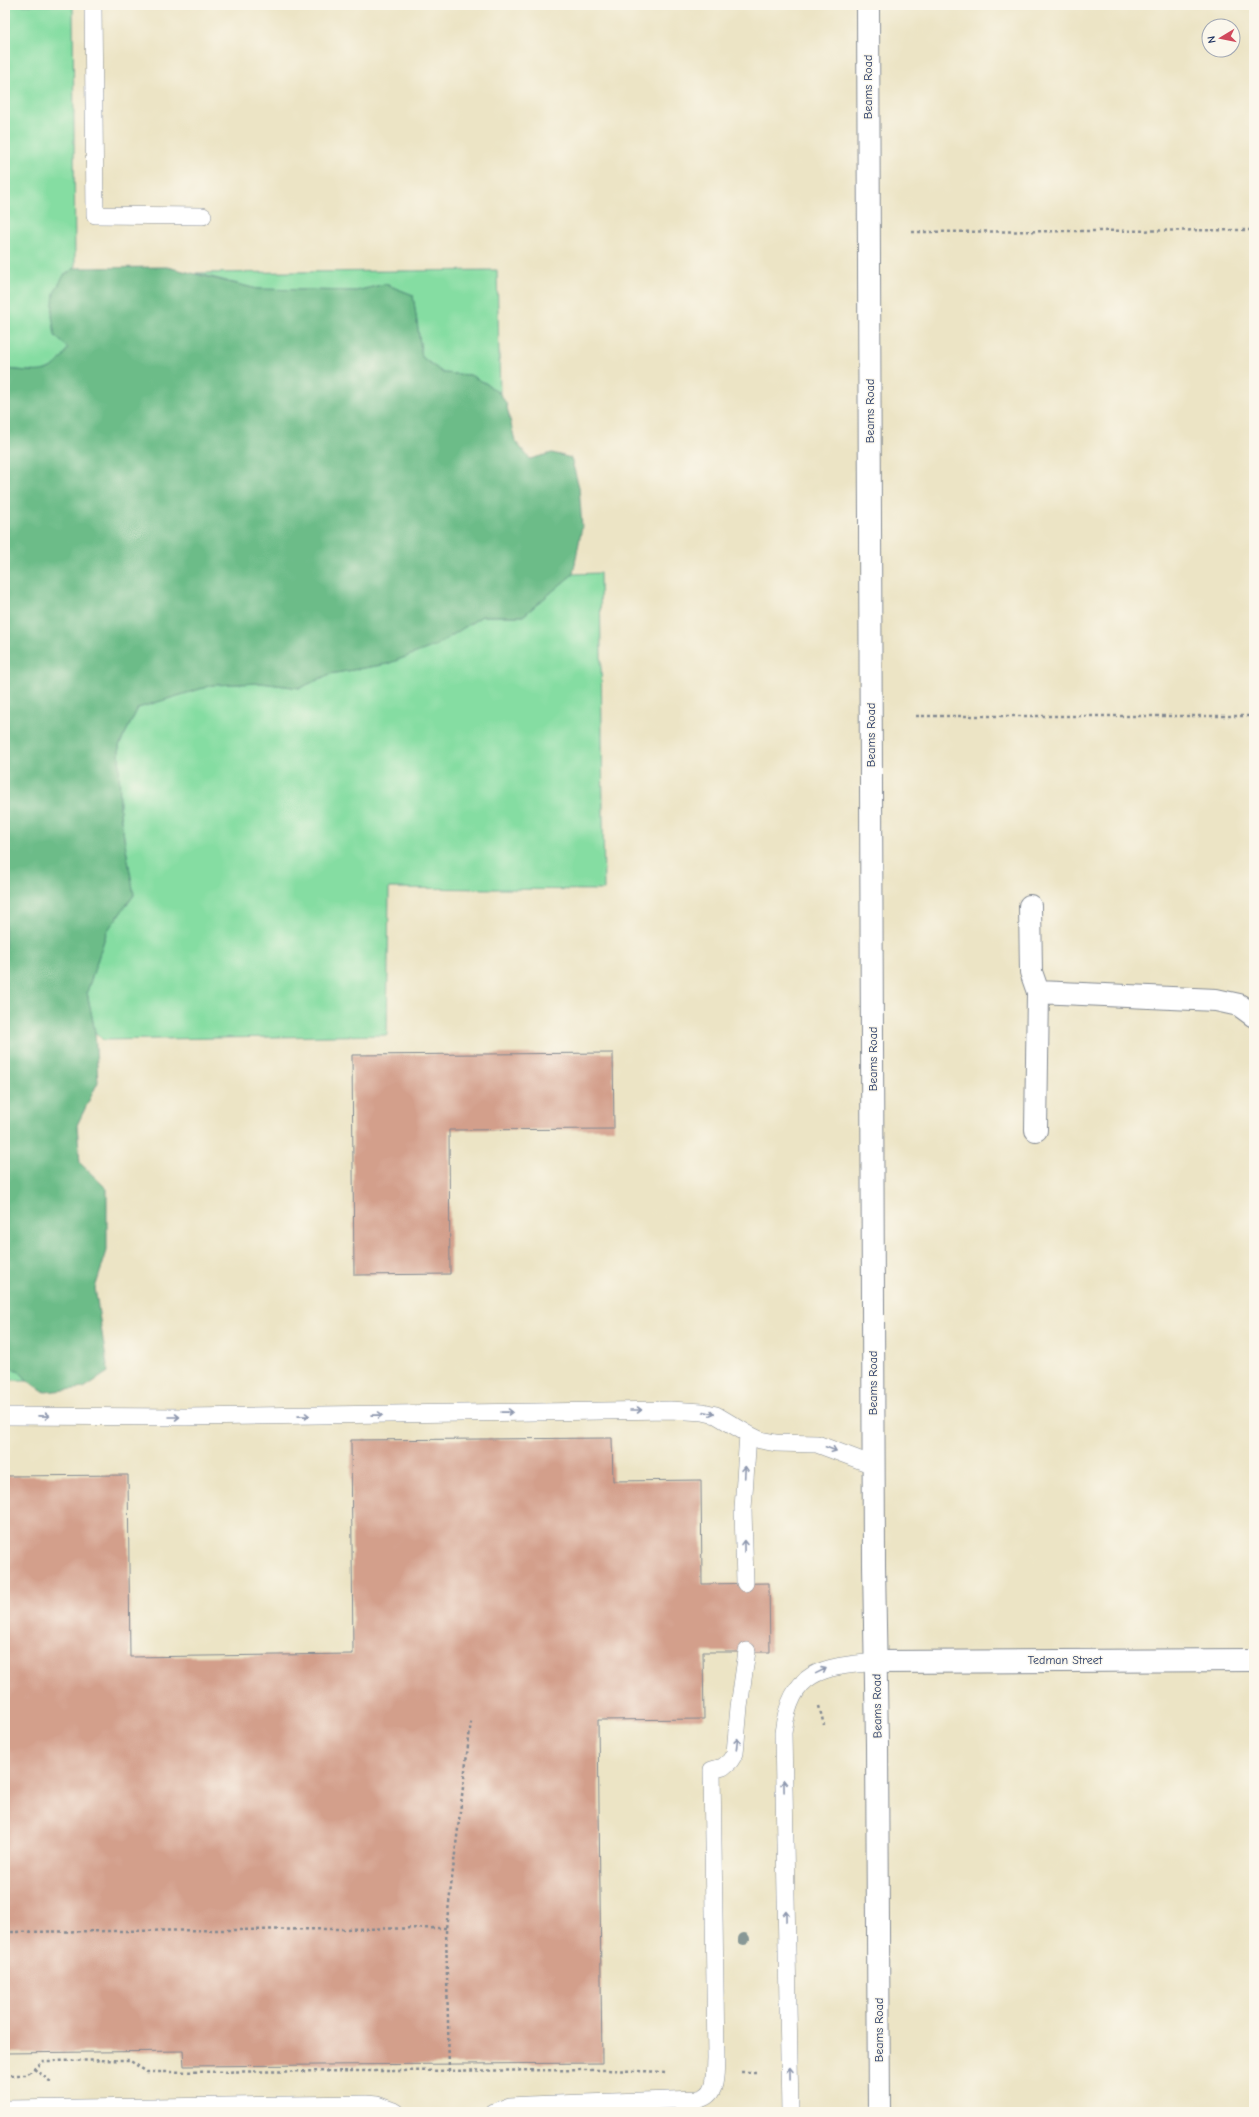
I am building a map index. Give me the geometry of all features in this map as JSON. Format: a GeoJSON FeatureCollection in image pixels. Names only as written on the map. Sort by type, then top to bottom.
{"type":"FeatureCollection","features":[{"type":"Feature","properties":{"kind":"main road","name":"Beams Road"},"geometry":{"type":"LineString","coordinates":[[868,5],[873,1465],[880,2112]]}},
{"type":"Feature","properties":{"kind":"main road"},"geometry":{"type":"LineString","coordinates":[[1030,906],[1031,972],[1038,992],[1036,1130]]}},
{"type":"Feature","properties":{"kind":"main road"},"geometry":{"type":"LineString","coordinates":[[1038,992],[1216,1000],[1239,1005],[1254,1016]]}},
{"type":"Feature","properties":{"kind":"main road","name":"Tedman Street"},"geometry":{"type":"LineString","coordinates":[[876,1662],[1254,1660]]}},
{"type":"Feature","properties":{"kind":"lane"},"geometry":{"type":"LineString","coordinates":[[93,5],[95,216],[203,216]]}},
{"type":"Feature","properties":{"kind":"lane"},"geometry":{"type":"LineString","coordinates":[[5,1416],[186,1417],[670,1410],[703,1412],[716,1415],[748,1434],[776,1443],[816,1444],[873,1465]]}},
{"type":"Feature","properties":{"kind":"lane"},"geometry":{"type":"LineString","coordinates":[[745,1583],[743,1509],[748,1434]]}},
{"type":"Feature","properties":{"kind":"lane"},"geometry":{"type":"LineString","coordinates":[[494,2112],[510,2106],[702,2098],[713,2088],[715,2072],[712,1770],[723,1767],[730,1761],[735,1753],[739,1707],[747,1652]]}},
{"type":"Feature","properties":{"kind":"lane"},"geometry":{"type":"LineString","coordinates":[[790,2112],[783,1733],[785,1713],[796,1689],[812,1676],[824,1669],[839,1665],[876,1662]]}},
{"type":"Feature","properties":{"kind":"lane"},"geometry":{"type":"LineString","coordinates":[[5,2109],[366,2104],[377,2105],[396,2112]]}},
{"type":"Feature","properties":{"kind":"path"},"geometry":{"type":"LineString","coordinates":[[912,232],[1254,230]]}},
{"type":"Feature","properties":{"kind":"path"},"geometry":{"type":"LineString","coordinates":[[916,716],[1254,716]]}},
{"type":"Feature","properties":{"kind":"path"},"geometry":{"type":"LineString","coordinates":[[819,1703],[824,1725]]}},
{"type":"Feature","properties":{"kind":"path"},"geometry":{"type":"LineString","coordinates":[[449,2071],[446,1928],[471,1721]]}},
{"type":"Feature","properties":{"kind":"path"},"geometry":{"type":"LineString","coordinates":[[5,1932],[446,1928]]}},
{"type":"Feature","properties":{"kind":"path"},"geometry":{"type":"LineString","coordinates":[[5,2075],[27,2075],[43,2061],[129,2060],[147,2072],[606,2070],[756,2072]]}},
{"type":"Feature","properties":{"kind":"green space"},"geometry":{"type":"Polygon","coordinates":[[[5,5],[73,5],[75,268],[64,275],[68,348],[59,364],[41,372],[5,369],[5,5]]]}},
{"type":"Feature","properties":{"kind":"green space"},"geometry":{"type":"Polygon","coordinates":[[[167,267],[257,289],[356,291],[385,284],[413,295],[422,357],[443,373],[470,375],[487,384],[500,394],[506,403],[515,441],[530,459],[552,453],[571,458],[579,487],[582,527],[573,574],[523,616],[482,616],[437,645],[387,664],[330,674],[300,688],[261,683],[213,685],[138,708],[119,746],[120,814],[134,895],[107,931],[87,992],[95,1032],[98,1082],[77,1125],[80,1163],[107,1189],[107,1251],[95,1288],[108,1372],[84,1388],[45,1392],[27,1380],[18,1370],[5,1368],[5,369],[42,371],[49,369],[62,358],[68,348],[55,336],[52,315],[54,293],[64,275],[75,268],[167,267]]]}},
{"type":"Feature","properties":{"kind":"green space"},"geometry":{"type":"Polygon","coordinates":[[[497,270],[500,394],[487,384],[470,375],[443,373],[422,357],[413,295],[385,284],[356,291],[257,289],[196,273],[497,270]]]}},
{"type":"Feature","properties":{"kind":"green space"},"geometry":{"type":"Polygon","coordinates":[[[600,573],[604,890],[389,888],[387,1035],[103,1040],[95,1032],[87,992],[107,931],[134,895],[120,814],[119,746],[138,708],[213,685],[261,683],[300,688],[330,674],[387,664],[437,645],[482,616],[523,616],[573,574],[600,573]]]}},
{"type":"Feature","properties":{"kind":"green space"},"geometry":{"type":"Polygon","coordinates":[[[5,1368],[19,1370],[27,1380],[5,1380],[5,1368]]]}},
{"type":"Feature","properties":{"kind":"building"},"geometry":{"type":"Polygon","coordinates":[[[613,1053],[614,1129],[449,1130],[450,1274],[354,1275],[352,1055],[613,1053]]]}},
{"type":"Feature","properties":{"kind":"building"},"geometry":{"type":"Polygon","coordinates":[[[612,1438],[613,1481],[701,1480],[702,1584],[769,1583],[770,1652],[703,1652],[704,1719],[598,1720],[602,2063],[184,2066],[183,2051],[5,2053],[5,1476],[128,1475],[130,1657],[353,1654],[351,1440],[612,1438]]]}}]}
